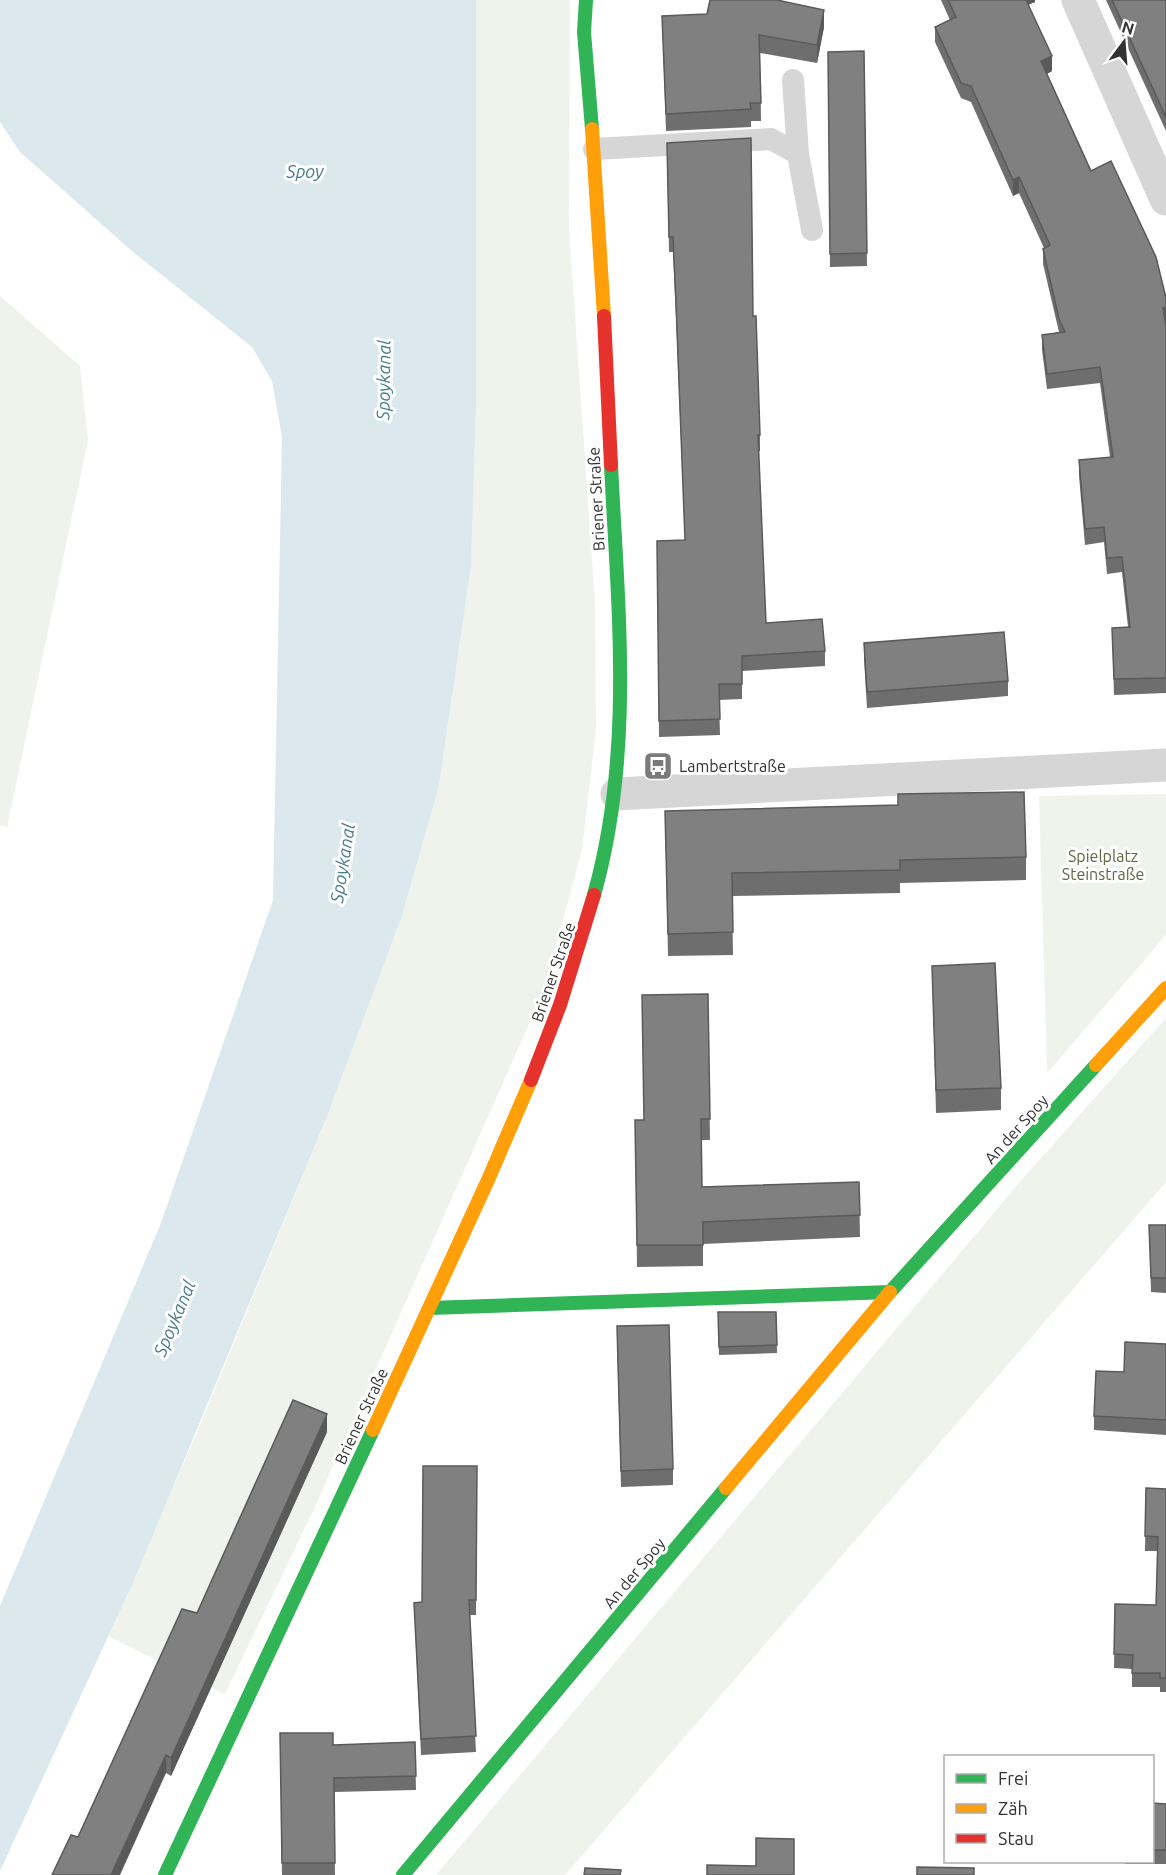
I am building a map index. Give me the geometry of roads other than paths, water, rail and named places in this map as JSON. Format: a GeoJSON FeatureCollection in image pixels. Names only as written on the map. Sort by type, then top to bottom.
{"type":"FeatureCollection","features":[{"type":"Feature","properties":{"kind":"street","name":"Briener Straße"},"geometry":{"type":"LineString","coordinates":[[165,1875],[430,1308],[545,1046],[584,938],[617,794],[622,752],[622,698],[594,149],[584,32],[586,0]]}},
{"type":"Feature","properties":{"kind":"street"},"geometry":{"type":"LineString","coordinates":[[1078,0],[1166,199]]}},
{"type":"Feature","properties":{"kind":"street"},"geometry":{"type":"LineString","coordinates":[[617,794],[1166,765]]}},
{"type":"Feature","properties":{"kind":"street","name":"An der Spoy"},"geometry":{"type":"LineString","coordinates":[[403,1875],[890,1292],[1166,988]]}},
{"type":"Feature","properties":{"kind":"street"},"geometry":{"type":"LineString","coordinates":[[430,1308],[890,1292]]}},
{"type":"Feature","properties":{"kind":"lane"},"geometry":{"type":"LineString","coordinates":[[793,80],[798,154],[812,230]]}},
{"type":"Feature","properties":{"kind":"lane"},"geometry":{"type":"LineString","coordinates":[[594,149],[771,139],[798,154]]}},
{"type":"Feature","properties":{"kind":"water","name":"Spoy"},"geometry":{"type":"Polygon","coordinates":[[[0,0],[476,0],[476,408],[471,566],[439,786],[402,916],[326,1119],[135,1578],[0,1871],[0,1606],[161,1223],[273,900],[282,437],[272,381],[252,347],[133,252],[20,152],[0,122],[0,0]]]}},
{"type":"Feature","properties":{"kind":"place","name":"Lambertstraße"},"geometry":{"type":"Point","coordinates":[658,766]}},
{"type":"Feature","properties":{"kind":"water label","name":"Spoykanal"},"geometry":{"type":"Point","coordinates":[383,380]}},
{"type":"Feature","properties":{"kind":"water label","name":"Spoykanal"},"geometry":{"type":"Point","coordinates":[342,863]}},
{"type":"Feature","properties":{"kind":"water label","name":"Spoykanal"},"geometry":{"type":"Point","coordinates":[174,1318]}},
{"type":"Feature","properties":{"kind":"park label","name":"Spielplatz Steinstraße"},"geometry":{"type":"Point","coordinates":[1103,865]}}]}
